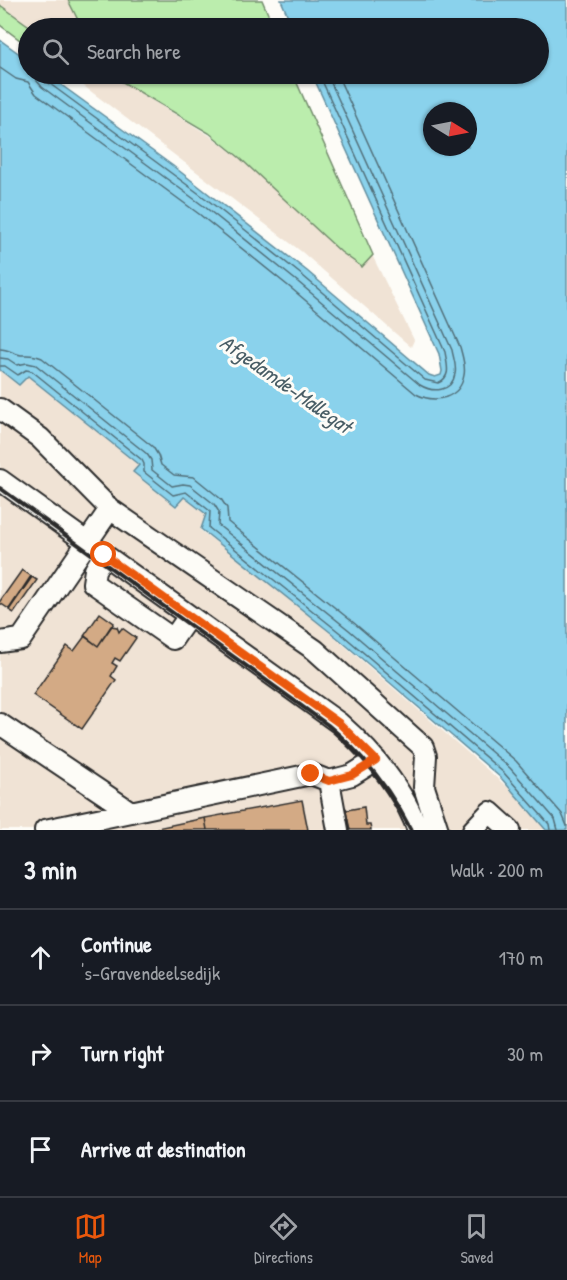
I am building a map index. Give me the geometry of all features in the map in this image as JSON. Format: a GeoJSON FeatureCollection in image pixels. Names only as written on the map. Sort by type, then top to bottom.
{"type":"FeatureCollection","features":[{"type":"Feature","properties":{"kind":"street"},"geometry":{"type":"LineString","coordinates":[[0,409],[40,438],[110,509],[315,650],[423,747],[426,756],[424,787],[438,830]]}},
{"type":"Feature","properties":{"kind":"street"},"geometry":{"type":"LineString","coordinates":[[0,480],[339,723],[376,760],[394,783],[412,812],[412,827]]}},
{"type":"Feature","properties":{"kind":"street"},"geometry":{"type":"LineString","coordinates":[[0,642],[21,639],[110,509]]}},
{"type":"Feature","properties":{"kind":"street"},"geometry":{"type":"LineString","coordinates":[[104,555],[94,570],[93,583],[173,639],[189,616]]}},
{"type":"Feature","properties":{"kind":"street"},"geometry":{"type":"LineString","coordinates":[[0,724],[131,812]]}},
{"type":"Feature","properties":{"kind":"street"},"geometry":{"type":"LineString","coordinates":[[45,830],[311,774],[329,781],[352,775],[376,760]]}},
{"type":"Feature","properties":{"kind":"street"},"geometry":{"type":"LineString","coordinates":[[329,781],[338,830]]}},
{"type":"Feature","properties":{"kind":"street"},"geometry":{"type":"LineString","coordinates":[[472,830],[490,812],[510,830]]}},
{"type":"Feature","properties":{"kind":"shaded area"},"geometry":{"type":"Polygon","coordinates":[[[0,0],[68,0],[78,18],[19,18],[0,5],[0,0]]]}},
{"type":"Feature","properties":{"kind":"shaded area"},"geometry":{"type":"Polygon","coordinates":[[[81,84],[125,84],[212,137],[251,167],[335,246],[361,267],[372,255],[414,340],[411,347],[302,252],[81,84]]]}},
{"type":"Feature","properties":{"kind":"shaded area"},"geometry":{"type":"Polygon","coordinates":[[[0,370],[19,384],[27,375],[139,465],[134,472],[177,507],[183,497],[208,516],[200,530],[285,594],[535,811],[546,830],[0,830],[0,370]]]}},
{"type":"Feature","properties":{"kind":"green space"},"geometry":{"type":"Polygon","coordinates":[[[68,0],[262,0],[270,18],[77,18],[68,0]]]}},
{"type":"Feature","properties":{"kind":"green space"},"geometry":{"type":"Polygon","coordinates":[[[0,5],[18,18],[18,38],[0,25],[0,5]]]}},
{"type":"Feature","properties":{"kind":"green space"},"geometry":{"type":"Polygon","coordinates":[[[126,84],[297,84],[373,255],[362,267],[341,252],[240,158],[209,133],[126,84]]]}},
{"type":"Feature","properties":{"kind":"water","name":"Afgedamde-Mallegat"},"geometry":{"type":"Polygon","coordinates":[[[281,0],[567,0],[567,830],[546,830],[501,778],[340,640],[201,529],[206,514],[184,497],[176,506],[133,472],[139,465],[28,376],[19,385],[0,370],[0,40],[18,53],[18,84],[60,84],[173,166],[307,271],[429,375],[435,377],[441,375],[439,354],[317,84],[549,84],[549,18],[289,18],[281,0]]]}},
{"type":"Feature","properties":{"kind":"building"},"geometry":{"type":"Polygon","coordinates":[[[22,570],[31,576],[9,609],[0,601],[22,570]]]}},
{"type":"Feature","properties":{"kind":"building"},"geometry":{"type":"Polygon","coordinates":[[[32,577],[37,580],[14,613],[9,610],[32,577]]]}},
{"type":"Feature","properties":{"kind":"building"},"geometry":{"type":"Polygon","coordinates":[[[100,613],[114,623],[98,646],[84,636],[100,613]]]}},
{"type":"Feature","properties":{"kind":"building"},"geometry":{"type":"Polygon","coordinates":[[[111,626],[117,627],[119,632],[122,628],[136,638],[120,661],[115,658],[112,663],[117,666],[111,676],[116,680],[82,729],[33,695],[67,646],[74,651],[85,636],[98,646],[111,626]]]}},
{"type":"Feature","properties":{"kind":"building"},"geometry":{"type":"Polygon","coordinates":[[[302,800],[308,830],[207,830],[205,818],[302,800]]]}},
{"type":"Feature","properties":{"kind":"building"},"geometry":{"type":"Polygon","coordinates":[[[345,807],[347,810],[364,807],[366,825],[370,825],[371,830],[350,830],[345,807]]]}},
{"type":"Feature","properties":{"kind":"building"},"geometry":{"type":"Polygon","coordinates":[[[205,818],[207,830],[157,830],[157,828],[205,818]]]}},
{"type":"Feature","properties":{"kind":"railway"},"geometry":{"type":"LineString","coordinates":[[0,488],[328,725],[375,773],[411,830]]}},
{"type":"Feature","properties":{"kind":"route"},"geometry":{"type":"LineString","coordinates":[[104,555],[339,723],[376,760],[352,775],[329,781],[311,774]]}}]}
